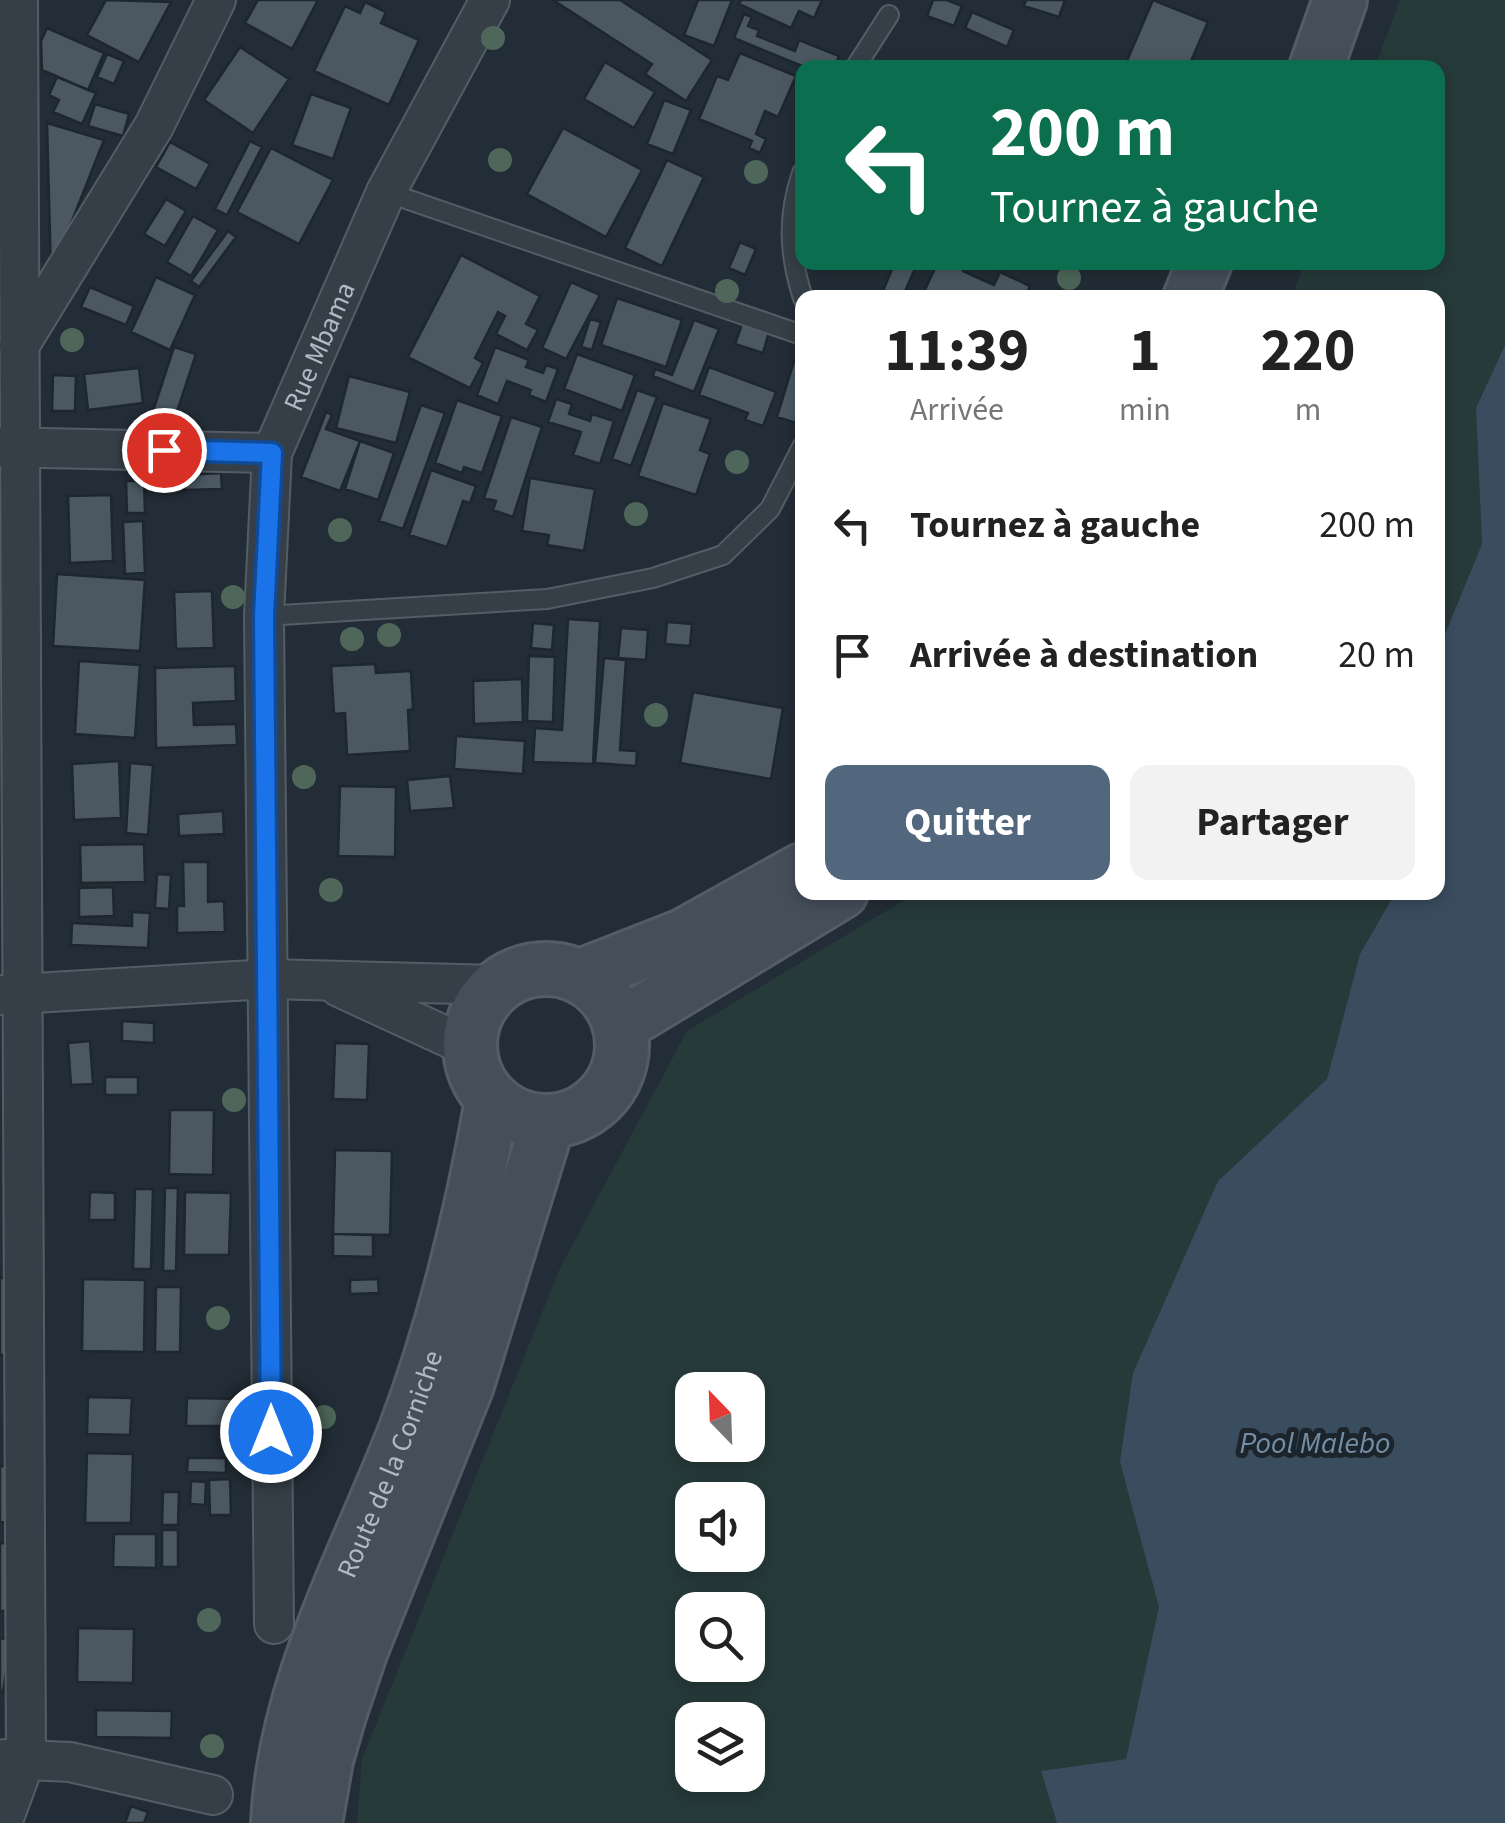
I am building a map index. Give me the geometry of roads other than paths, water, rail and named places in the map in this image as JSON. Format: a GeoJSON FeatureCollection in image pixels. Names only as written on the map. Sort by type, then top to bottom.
{"type":"FeatureCollection","features":[{"type":"Feature","properties":{"kind":"main road"},"geometry":{"type":"LineString","coordinates":[[1285,60],[1305,0]]}},
{"type":"Feature","properties":{"kind":"main road"},"geometry":{"type":"LineString","coordinates":[[1319,60],[1340,0]]}},
{"type":"Feature","properties":{"kind":"main road"},"geometry":{"type":"LineString","coordinates":[[581,976],[683,936],[795,874]]}},
{"type":"Feature","properties":{"kind":"main road"},"geometry":{"type":"LineString","coordinates":[[621,1025],[828,900]]}},
{"type":"Feature","properties":{"kind":"main road"},"geometry":{"type":"LineString","coordinates":[[552,968],[581,976],[599,988],[621,1025],[623,1052],[616,1080],[599,1102],[575,1116],[548,1122],[518,1117],[492,1101],[472,1067],[472,1024],[482,1002],[498,986],[524,972],[552,968]]}},
{"type":"Feature","properties":{"kind":"main road","name":"Route de la Corniche"},"geometry":{"type":"LineString","coordinates":[[278,1823],[290,1736],[305,1688],[433,1358],[463,1252],[492,1101]]}},
{"type":"Feature","properties":{"kind":"main road","name":"Route de la Corniche"},"geometry":{"type":"LineString","coordinates":[[315,1823],[339,1715],[361,1650],[467,1386],[548,1122]]}},
{"type":"Feature","properties":{"kind":"street"},"geometry":{"type":"LineString","coordinates":[[2,1823],[13,1758],[10,447],[20,346],[18,0]]}},
{"type":"Feature","properties":{"kind":"street"},"geometry":{"type":"LineString","coordinates":[[20,346],[154,126],[216,0]]}},
{"type":"Feature","properties":{"kind":"street","name":"Rue Mbama"},"geometry":{"type":"LineString","coordinates":[[274,1624],[264,616],[272,453],[386,192],[490,0]]}},
{"type":"Feature","properties":{"kind":"street"},"geometry":{"type":"LineString","coordinates":[[10,447],[272,453]]}},
{"type":"Feature","properties":{"kind":"street"},"geometry":{"type":"LineString","coordinates":[[12,994],[268,979],[498,986]]}},
{"type":"Feature","properties":{"kind":"street"},"geometry":{"type":"LineString","coordinates":[[324,980],[469,1047]]}},
{"type":"Feature","properties":{"kind":"street"},"geometry":{"type":"LineString","coordinates":[[13,1758],[70,1762],[213,1795]]}},
{"type":"Feature","properties":{"kind":"lane"},"geometry":{"type":"LineString","coordinates":[[860,60],[888,15]]}},
{"type":"Feature","properties":{"kind":"lane"},"geometry":{"type":"LineString","coordinates":[[386,192],[795,333]]}},
{"type":"Feature","properties":{"kind":"lane"},"geometry":{"type":"LineString","coordinates":[[795,192],[791,261],[800,290]]}},
{"type":"Feature","properties":{"kind":"lane"},"geometry":{"type":"LineString","coordinates":[[264,616],[547,599],[652,578],[723,555],[770,508],[795,460]]}},
{"type":"Feature","properties":{"kind":"water","name":"Pool Malebo"},"geometry":{"type":"Polygon","coordinates":[[[1505,345],[1505,1823],[1057,1823],[1041,1771],[1126,1759],[1159,1607],[1120,1462],[1133,1373],[1218,1181],[1327,1079],[1360,954],[1391,900],[1445,900],[1445,634],[1482,544],[1476,408],[1505,345]]]}}]}
